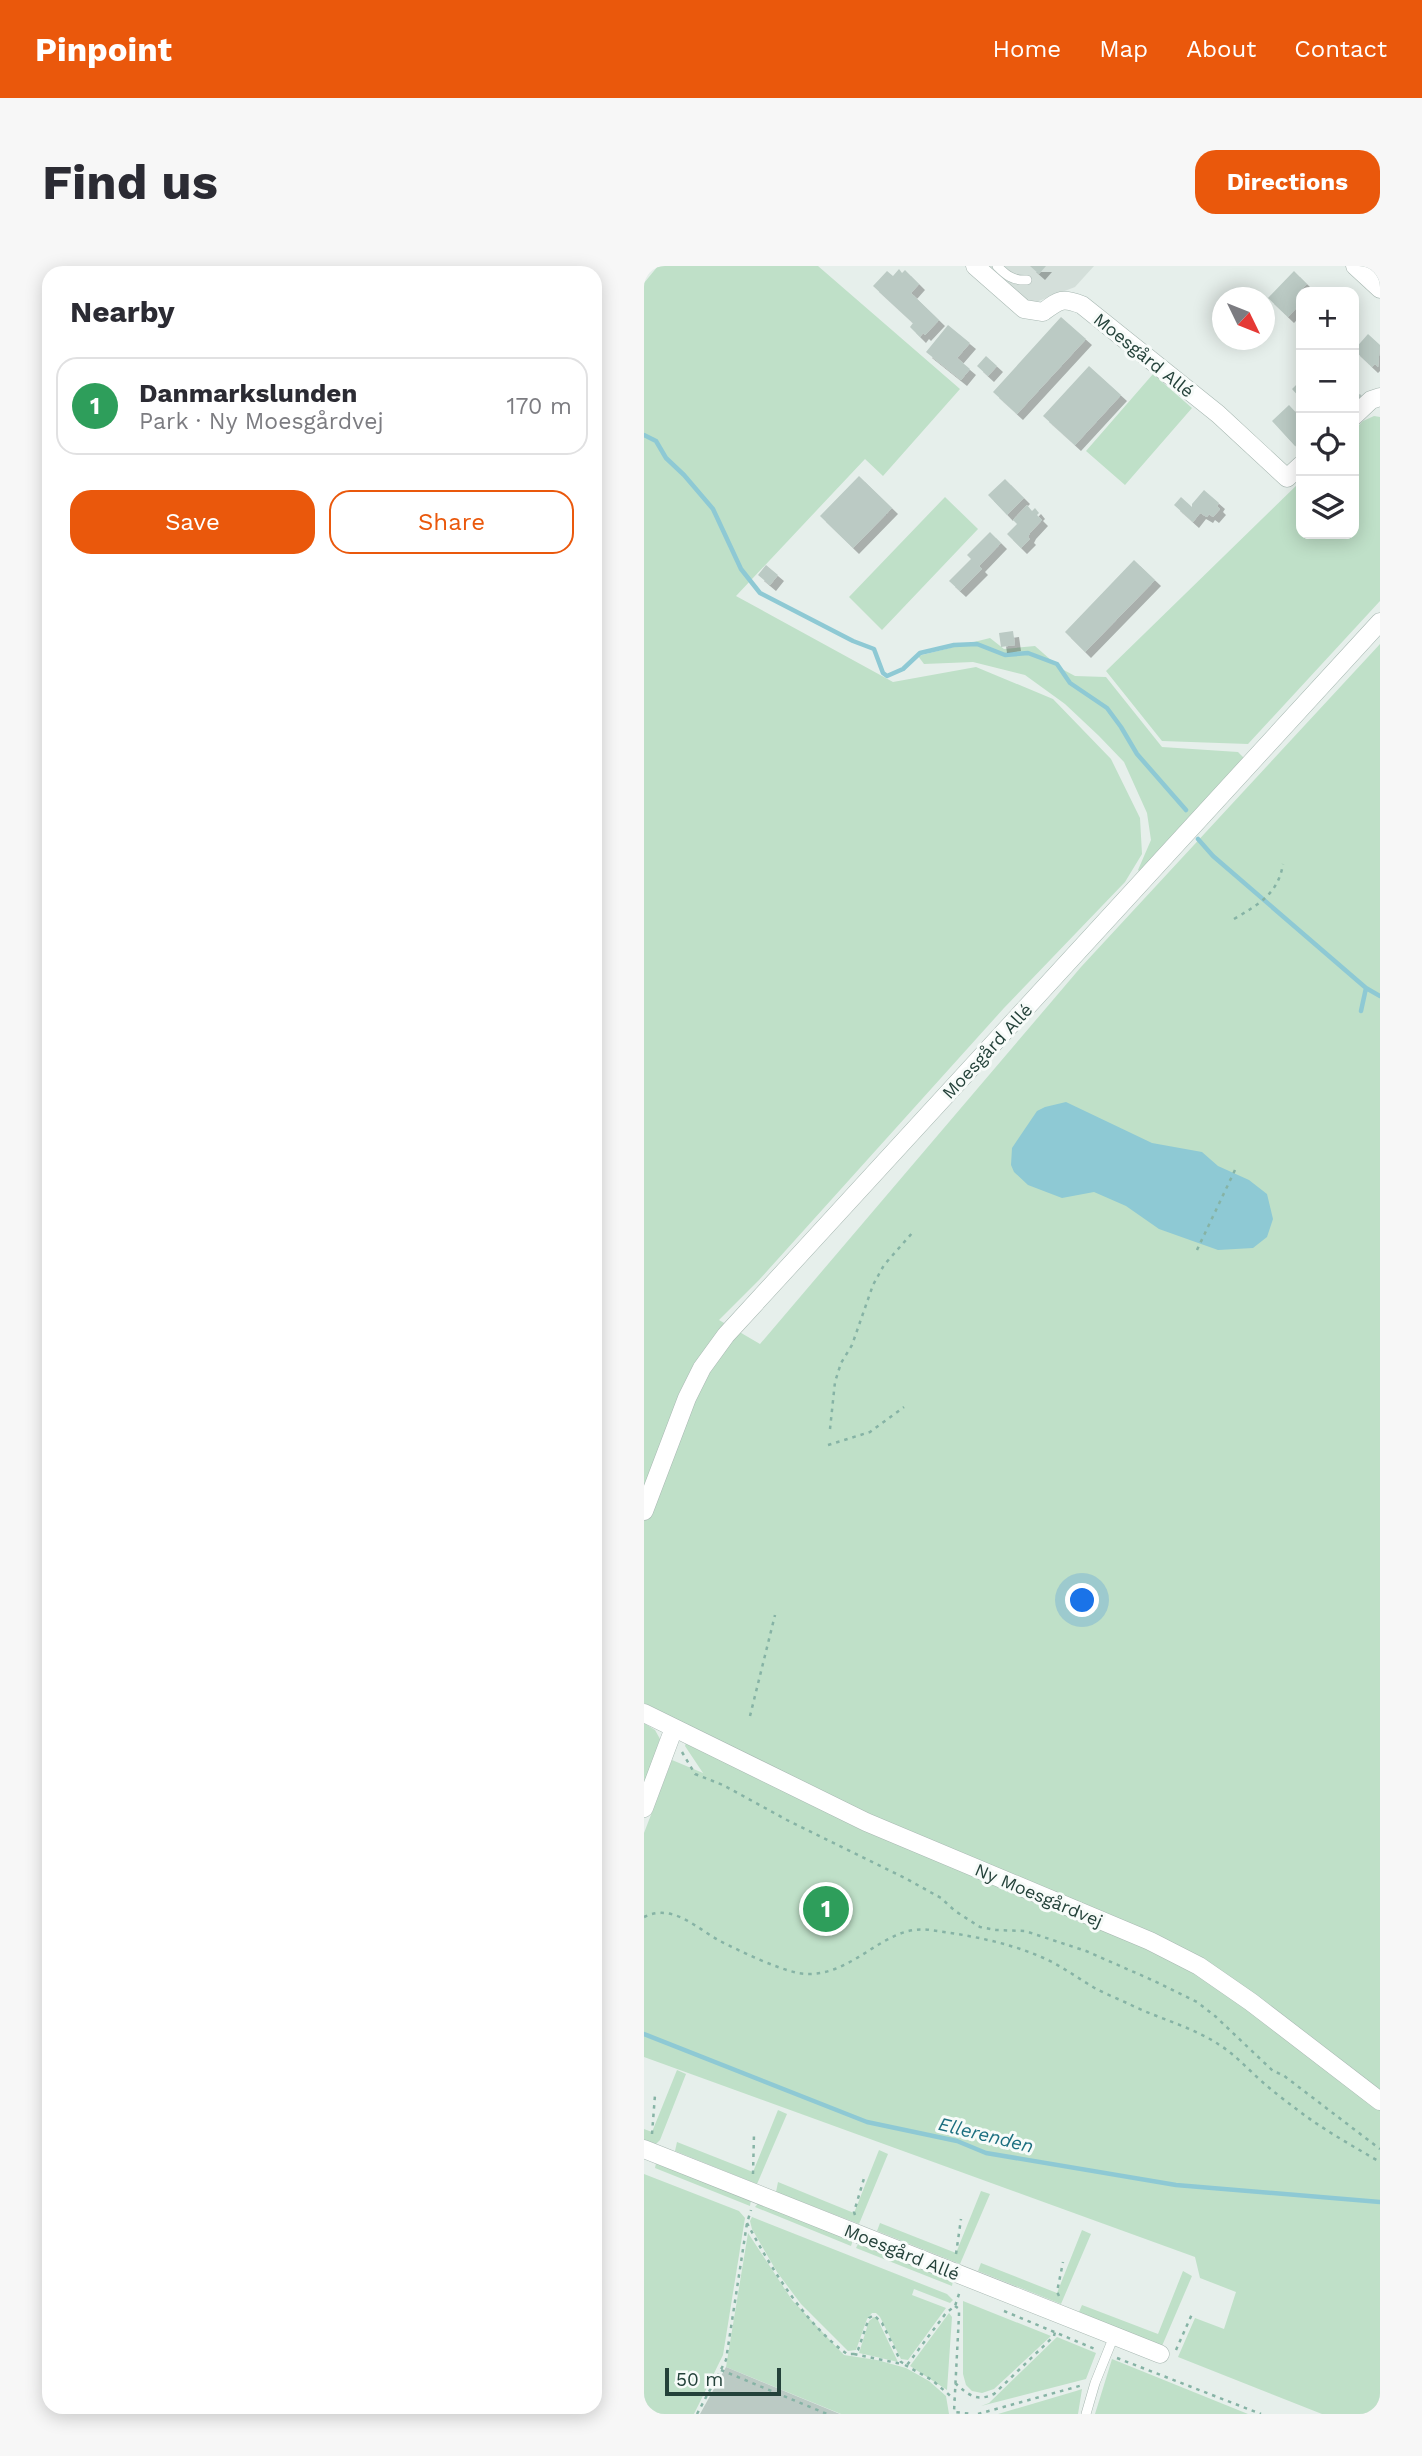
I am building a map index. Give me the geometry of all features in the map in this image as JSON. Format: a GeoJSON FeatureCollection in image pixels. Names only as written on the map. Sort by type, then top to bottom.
{"type":"FeatureCollection","features":[{"type":"Feature","properties":{"kind":"street","name":"Moesgård Allé"},"geometry":{"type":"LineString","coordinates":[[975,266],[1024,309],[1043,312],[1059,300],[1070,300],[1082,305],[1217,414],[1287,478],[1296,469]]}},
{"type":"Feature","properties":{"kind":"street"},"geometry":{"type":"LineString","coordinates":[[1355,266],[1380,289]]}},
{"type":"Feature","properties":{"kind":"street"},"geometry":{"type":"LineString","coordinates":[[1357,413],[1371,400],[1380,397]]}},
{"type":"Feature","properties":{"kind":"street","name":"Moesgård Allé"},"geometry":{"type":"LineString","coordinates":[[644,1511],[687,1398],[702,1368],[726,1335],[1380,622]]}},
{"type":"Feature","properties":{"kind":"street","name":"Ny Moesgårdvej"},"geometry":{"type":"LineString","coordinates":[[644,1713],[671,1736],[866,1822],[1150,1941],[1199,1966],[1251,2002],[1380,2101]]}},
{"type":"Feature","properties":{"kind":"street"},"geometry":{"type":"LineString","coordinates":[[644,1808],[671,1736]]}},
{"type":"Feature","properties":{"kind":"street","name":"Moesgård Allé"},"geometry":{"type":"LineString","coordinates":[[644,2149],[1058,2324],[1114,2336],[1160,2354]]}},
{"type":"Feature","properties":{"kind":"lane"},"geometry":{"type":"LineString","coordinates":[[997,266],[1019,281],[1027,280]]}},
{"type":"Feature","properties":{"kind":"lane"},"geometry":{"type":"LineString","coordinates":[[1086,2414],[1114,2336]]}},
{"type":"Feature","properties":{"kind":"path"},"geometry":{"type":"LineString","coordinates":[[1234,919],[1268,896],[1280,880],[1283,864]]}},
{"type":"Feature","properties":{"kind":"path"},"geometry":{"type":"LineString","coordinates":[[1197,1250],[1235,1170]]}},
{"type":"Feature","properties":{"kind":"path"},"geometry":{"type":"LineString","coordinates":[[830,1429],[835,1382],[841,1363],[852,1345],[873,1284],[884,1265],[913,1231]]}},
{"type":"Feature","properties":{"kind":"path"},"geometry":{"type":"LineString","coordinates":[[828,1445],[870,1432],[904,1407]]}},
{"type":"Feature","properties":{"kind":"path"},"geometry":{"type":"LineString","coordinates":[[750,1716],[775,1615]]}},
{"type":"Feature","properties":{"kind":"path"},"geometry":{"type":"LineString","coordinates":[[671,1736],[695,1774],[723,1785],[787,1821],[905,1878],[941,1898],[980,1927],[1025,1931],[1086,1951],[1197,2003],[1215,2016],[1273,2071],[1283,2075],[1380,2149]]}},
{"type":"Feature","properties":{"kind":"path"},"geometry":{"type":"LineString","coordinates":[[644,1917],[658,1912],[672,1913],[719,1940],[761,1959],[795,1972],[812,1974],[840,1968],[898,1935],[920,1929],[1016,1947],[1056,1964],[1094,1988],[1202,2034],[1222,2046],[1296,2109],[1380,2162]]}},
{"type":"Feature","properties":{"kind":"path"},"geometry":{"type":"LineString","coordinates":[[651,2132],[654,2095]]}},
{"type":"Feature","properties":{"kind":"path"},"geometry":{"type":"LineString","coordinates":[[752,2172],[754,2134]]}},
{"type":"Feature","properties":{"kind":"path"},"geometry":{"type":"LineString","coordinates":[[854,2212],[865,2175]]}},
{"type":"Feature","properties":{"kind":"path"},"geometry":{"type":"LineString","coordinates":[[697,2414],[726,2360],[751,2210]]}},
{"type":"Feature","properties":{"kind":"path"},"geometry":{"type":"LineString","coordinates":[[955,2252],[961,2219]]}},
{"type":"Feature","properties":{"kind":"path"},"geometry":{"type":"LineString","coordinates":[[747,2223],[774,2272],[801,2307],[844,2352],[904,2365],[932,2380],[956,2400]]}},
{"type":"Feature","properties":{"kind":"path"},"geometry":{"type":"LineString","coordinates":[[1057,2291],[1063,2262]]}},
{"type":"Feature","properties":{"kind":"path"},"geometry":{"type":"LineString","coordinates":[[904,2365],[909,2364],[950,2308],[955,2306],[959,2293]]}},
{"type":"Feature","properties":{"kind":"path"},"geometry":{"type":"LineString","coordinates":[[955,2306],[959,2309],[959,2315],[954,2413],[976,2414],[1095,2383]]}},
{"type":"Feature","properties":{"kind":"path"},"geometry":{"type":"LineString","coordinates":[[995,2308],[1058,2324],[1107,2354],[1261,2414]]}},
{"type":"Feature","properties":{"kind":"path"},"geometry":{"type":"LineString","coordinates":[[1160,2354],[1172,2360],[1192,2314]]}},
{"type":"Feature","properties":{"kind":"path"},"geometry":{"type":"LineString","coordinates":[[854,2354],[858,2350],[869,2318],[874,2315],[882,2323],[904,2365]]}},
{"type":"Feature","properties":{"kind":"path"},"geometry":{"type":"LineString","coordinates":[[954,2383],[975,2398],[986,2398],[994,2394],[1054,2336],[1058,2324]]}},
{"type":"Feature","properties":{"kind":"path"},"geometry":{"type":"LineString","coordinates":[[722,2370],[827,2414]]}},
{"type":"Feature","properties":{"kind":"path"},"geometry":{"type":"LineString","coordinates":[[814,2409],[814,2414]]}},
{"type":"Feature","properties":{"kind":"shaded area"},"geometry":{"type":"Polygon","coordinates":[[[988,266],[1094,266],[1075,287],[1031,304],[988,266]]]}},
{"type":"Feature","properties":{"kind":"green space"},"geometry":{"type":"Polygon","coordinates":[[[658,266],[818,266],[960,389],[883,476],[865,459],[736,596],[893,682],[976,667],[1053,699],[1111,759],[1140,818],[1142,854],[1125,882],[1004,1008],[759,1280],[719,1320],[760,1344],[1081,967],[1380,644],[1380,2414],[1322,2414],[1178,2357],[1195,2318],[1224,2329],[1236,2292],[1200,2278],[1195,2257],[644,2057],[644,1833],[672,1760],[703,1773],[685,1746],[690,1728],[644,1703],[644,283],[658,266]]]}},
{"type":"Feature","properties":{"kind":"green space"},"geometry":{"type":"Polygon","coordinates":[[[1153,374],[1192,408],[1125,485],[1086,451],[1153,374]]]}},
{"type":"Feature","properties":{"kind":"green space"},"geometry":{"type":"Polygon","coordinates":[[[1374,416],[1380,417],[1380,601],[1248,744],[1162,741],[1106,671],[1296,486],[1296,539],[1359,539],[1359,425],[1374,416]]]}},
{"type":"Feature","properties":{"kind":"green space"},"geometry":{"type":"Polygon","coordinates":[[[945,497],[978,529],[882,630],[849,597],[945,497]]]}},
{"type":"Feature","properties":{"kind":"green space"},"geometry":{"type":"Polygon","coordinates":[[[990,638],[1004,649],[1035,646],[1060,668],[1075,676],[1106,677],[1162,747],[1238,752],[1245,759],[1141,873],[1138,870],[1151,840],[1147,813],[1124,762],[1099,736],[1065,704],[1025,675],[973,662],[924,664],[918,656],[990,638]]]}},
{"type":"Feature","properties":{"kind":"green space"},"geometry":{"type":"Polygon","coordinates":[[[644,1723],[655,1730],[660,1739],[644,1786],[644,1723]]]}},
{"type":"Feature","properties":{"kind":"green space"},"geometry":{"type":"Polygon","coordinates":[[[677,2070],[686,2074],[660,2140],[656,2144],[644,2140],[644,2129],[652,2132],[677,2070]]]}},
{"type":"Feature","properties":{"kind":"green space"},"geometry":{"type":"Polygon","coordinates":[[[778,2110],[787,2114],[757,2184],[675,2151],[677,2142],[753,2172],[778,2110]]]}},
{"type":"Feature","properties":{"kind":"green space"},"geometry":{"type":"Polygon","coordinates":[[[879,2150],[888,2154],[859,2224],[776,2192],[778,2182],[854,2213],[879,2150]]]}},
{"type":"Feature","properties":{"kind":"green space"},"geometry":{"type":"Polygon","coordinates":[[[656,2163],[751,2200],[750,2206],[655,2168],[656,2163]]]}},
{"type":"Feature","properties":{"kind":"green space"},"geometry":{"type":"Polygon","coordinates":[[[644,2174],[739,2211],[745,2218],[723,2355],[694,2414],[645,2414],[644,2411],[644,2174]]]}},
{"type":"Feature","properties":{"kind":"green space"},"geometry":{"type":"Polygon","coordinates":[[[981,2191],[990,2194],[960,2264],[877,2231],[880,2223],[956,2253],[981,2191]]]}},
{"type":"Feature","properties":{"kind":"green space"},"geometry":{"type":"Polygon","coordinates":[[[759,2202],[853,2240],[851,2246],[755,2207],[759,2202]]]}},
{"type":"Feature","properties":{"kind":"green space"},"geometry":{"type":"Polygon","coordinates":[[[752,2217],[947,2294],[953,2300],[950,2303],[914,2289],[912,2295],[946,2308],[908,2360],[901,2359],[876,2313],[872,2313],[867,2319],[856,2350],[848,2351],[801,2304],[777,2272],[752,2229],[752,2217]]]}},
{"type":"Feature","properties":{"kind":"green space"},"geometry":{"type":"Polygon","coordinates":[[[1082,2230],[1091,2234],[1061,2304],[978,2271],[981,2263],[1057,2293],[1082,2230]]]}},
{"type":"Feature","properties":{"kind":"green space"},"geometry":{"type":"Polygon","coordinates":[[[748,2233],[792,2300],[844,2355],[906,2368],[929,2381],[946,2396],[949,2414],[841,2414],[726,2367],[748,2233]]]}},
{"type":"Feature","properties":{"kind":"green space"},"geometry":{"type":"Polygon","coordinates":[[[859,2242],[953,2280],[952,2286],[856,2248],[859,2242]]]}},
{"type":"Feature","properties":{"kind":"green space"},"geometry":{"type":"Polygon","coordinates":[[[1183,2271],[1192,2276],[1162,2346],[1079,2312],[1082,2305],[1158,2334],[1183,2271]]]}},
{"type":"Feature","properties":{"kind":"green space"},"geometry":{"type":"Polygon","coordinates":[[[963,2301],[1051,2336],[994,2389],[982,2393],[972,2391],[966,2385],[963,2374],[963,2301]]]}},
{"type":"Feature","properties":{"kind":"green space"},"geometry":{"type":"Polygon","coordinates":[[[949,2313],[952,2317],[947,2390],[910,2366],[949,2313]]]}},
{"type":"Feature","properties":{"kind":"green space"},"geometry":{"type":"Polygon","coordinates":[[[877,2318],[898,2362],[859,2353],[869,2321],[877,2318]]]}},
{"type":"Feature","properties":{"kind":"green space"},"geometry":{"type":"Polygon","coordinates":[[[1057,2337],[1096,2353],[1086,2379],[981,2406],[989,2403],[1057,2337]]]}},
{"type":"Feature","properties":{"kind":"green space"},"geometry":{"type":"Polygon","coordinates":[[[1112,2359],[1248,2414],[1095,2414],[1112,2359]]]}},
{"type":"Feature","properties":{"kind":"green space"},"geometry":{"type":"Polygon","coordinates":[[[1082,2389],[1078,2414],[998,2414],[1076,2391],[1082,2389]]]}},
{"type":"Feature","properties":{"kind":"water"},"geometry":{"type":"Polygon","coordinates":[[[1066,1102],[1152,1143],[1202,1152],[1218,1166],[1249,1180],[1267,1194],[1273,1219],[1267,1237],[1253,1248],[1218,1250],[1159,1229],[1126,1206],[1094,1192],[1062,1198],[1028,1185],[1014,1172],[1011,1165],[1012,1148],[1037,1111],[1066,1102]]]}},
{"type":"Feature","properties":{"kind":"building"},"geometry":{"type":"Polygon","coordinates":[[[1030,266],[1046,266],[1039,274],[1030,266]]]}},
{"type":"Feature","properties":{"kind":"building"},"geometry":{"type":"Polygon","coordinates":[[[899,269],[902,273],[905,270],[919,284],[911,293],[939,320],[920,337],[910,327],[913,323],[873,286],[887,271],[893,276],[899,269]]]}},
{"type":"Feature","properties":{"kind":"building"},"geometry":{"type":"Polygon","coordinates":[[[1294,271],[1307,284],[1304,287],[1296,287],[1296,308],[1288,317],[1275,305],[1275,291],[1294,271]]]}},
{"type":"Feature","properties":{"kind":"building"},"geometry":{"type":"Polygon","coordinates":[[[1061,317],[1086,339],[1017,414],[993,392],[1061,317]]]}},
{"type":"Feature","properties":{"kind":"building"},"geometry":{"type":"Polygon","coordinates":[[[948,325],[970,343],[957,358],[970,369],[961,380],[926,352],[948,325]]]}},
{"type":"Feature","properties":{"kind":"building"},"geometry":{"type":"Polygon","coordinates":[[[1368,334],[1380,345],[1378,367],[1375,364],[1372,367],[1359,355],[1359,344],[1368,334]]]}},
{"type":"Feature","properties":{"kind":"building"},"geometry":{"type":"Polygon","coordinates":[[[986,356],[997,366],[988,376],[977,366],[986,356]]]}},
{"type":"Feature","properties":{"kind":"building"},"geometry":{"type":"Polygon","coordinates":[[[1089,366],[1121,395],[1075,445],[1043,416],[1089,366]]]}},
{"type":"Feature","properties":{"kind":"building"},"geometry":{"type":"Polygon","coordinates":[[[1289,405],[1296,413],[1296,445],[1295,446],[1272,421],[1289,405]]]}},
{"type":"Feature","properties":{"kind":"building"},"geometry":{"type":"Polygon","coordinates":[[[859,476],[892,508],[853,548],[820,516],[859,476]]]}},
{"type":"Feature","properties":{"kind":"building"},"geometry":{"type":"Polygon","coordinates":[[[1005,479],[1024,498],[1007,515],[988,495],[1005,479]]]}},
{"type":"Feature","properties":{"kind":"building"},"geometry":{"type":"Polygon","coordinates":[[[1204,490],[1219,503],[1217,506],[1220,509],[1213,517],[1200,513],[1193,522],[1174,505],[1181,497],[1192,507],[1204,490]]]}},
{"type":"Feature","properties":{"kind":"building"},"geometry":{"type":"Polygon","coordinates":[[[1027,505],[1032,511],[1035,508],[1042,520],[1021,548],[1007,534],[1017,524],[1013,520],[1027,505]]]}},
{"type":"Feature","properties":{"kind":"building"},"geometry":{"type":"Polygon","coordinates":[[[990,532],[1001,543],[979,566],[982,569],[960,591],[949,581],[971,559],[967,555],[990,532]]]}},
{"type":"Feature","properties":{"kind":"building"},"geometry":{"type":"Polygon","coordinates":[[[1134,560],[1155,580],[1085,652],[1065,632],[1134,560]]]}},
{"type":"Feature","properties":{"kind":"building"},"geometry":{"type":"Polygon","coordinates":[[[766,565],[778,575],[770,585],[758,575],[766,565]]]}},
{"type":"Feature","properties":{"kind":"building"},"geometry":{"type":"Polygon","coordinates":[[[1013,631],[1015,645],[1001,647],[999,633],[1013,631]]]}},
{"type":"Feature","properties":{"kind":"building"},"geometry":{"type":"Polygon","coordinates":[[[726,2367],[840,2414],[700,2414],[726,2367]]]}},
{"type":"Feature","properties":{"kind":"waterway"},"geometry":{"type":"LineString","coordinates":[[644,435],[656,441],[666,458],[713,509],[741,569],[760,593],[874,649],[883,673],[887,676],[903,669],[920,653],[954,645],[977,644],[1005,655],[1028,653],[1057,664],[1070,683],[1107,708],[1137,754],[1186,810]]}},
{"type":"Feature","properties":{"kind":"waterway"},"geometry":{"type":"LineString","coordinates":[[1198,839],[1213,856],[1366,988],[1380,996]]}},
{"type":"Feature","properties":{"kind":"waterway"},"geometry":{"type":"LineString","coordinates":[[1361,1011],[1366,988]]}},
{"type":"Feature","properties":{"kind":"waterway","name":"Ellerenden"},"geometry":{"type":"LineString","coordinates":[[644,2034],[867,2122],[957,2141],[986,2153],[1176,2185],[1380,2202]]}},
{"type":"Feature","properties":{"kind":"place","name":"Danmarkslunden"},"geometry":{"type":"Point","coordinates":[826,1909]}}]}
